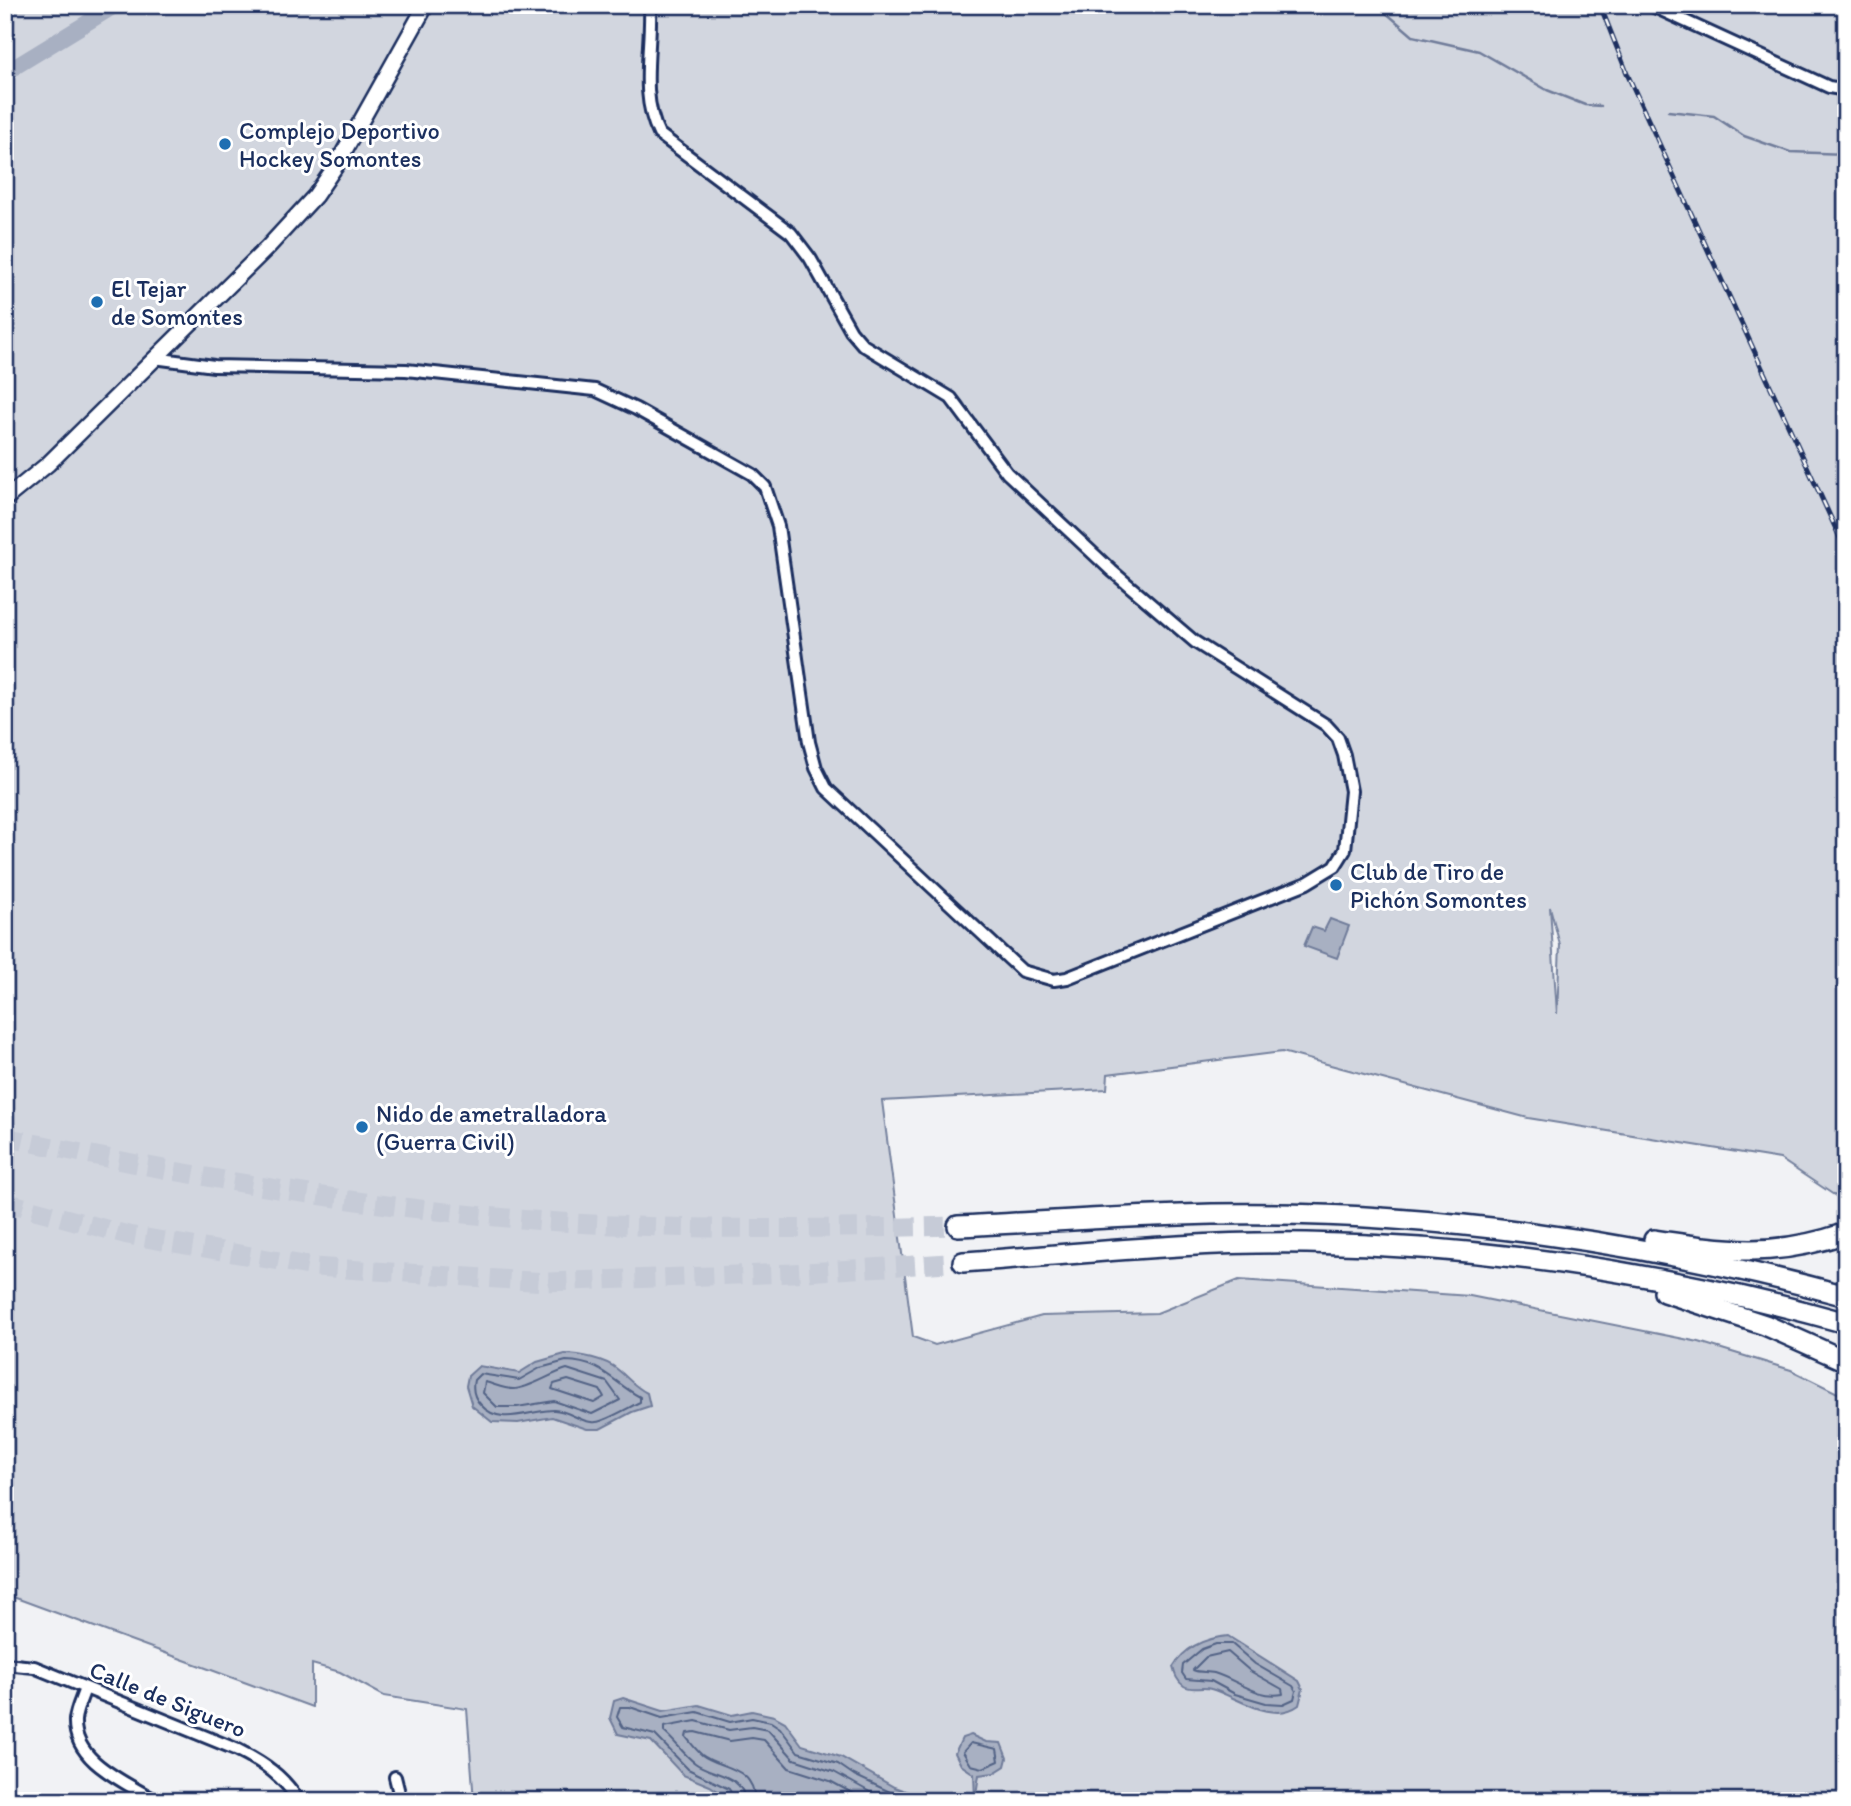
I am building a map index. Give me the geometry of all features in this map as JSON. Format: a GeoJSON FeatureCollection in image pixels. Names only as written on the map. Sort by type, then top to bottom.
{"type":"FeatureCollection","features":[{"type":"Feature","properties":{"kind":"highway"},"geometry":{"type":"LineString","coordinates":[[958,1226],[1213,1214],[1308,1216],[1451,1226],[1552,1236],[1654,1253],[1846,1296]]}},
{"type":"Feature","properties":{"kind":"highway"},"geometry":{"type":"LineString","coordinates":[[1451,1226],[1560,1226],[1751,1253],[1802,1247],[1846,1233]]}},
{"type":"Feature","properties":{"kind":"highway"},"geometry":{"type":"LineString","coordinates":[[964,1262],[1213,1244],[1395,1246],[1478,1253],[1650,1276],[1780,1305],[1846,1323]]}},
{"type":"Feature","properties":{"kind":"highway"},"geometry":{"type":"LineString","coordinates":[[1478,1253],[1519,1266],[1677,1295],[1765,1325],[1846,1361]]}},
{"type":"Feature","properties":{"kind":"street"},"geometry":{"type":"LineString","coordinates":[[410,38],[426,5]]}},
{"type":"Feature","properties":{"kind":"street"},"geometry":{"type":"LineString","coordinates":[[5,499],[48,464],[268,247],[315,196],[410,38],[433,5]]}},
{"type":"Feature","properties":{"kind":"street"},"geometry":{"type":"LineString","coordinates":[[154,358],[214,366],[406,370],[595,390],[636,409],[752,474],[765,487],[778,526],[809,742],[816,768],[826,788],[1022,971],[1054,980],[1068,978],[1307,883],[1335,866],[1345,850],[1351,791],[1338,738],[1326,725],[1195,642],[1112,571],[1007,473],[951,398],[863,345],[846,323],[810,258],[792,233],[659,134],[650,117],[647,100],[650,5]]}},
{"type":"Feature","properties":{"kind":"street"},"geometry":{"type":"LineString","coordinates":[[1650,5],[1829,88],[1846,90]]}},
{"type":"Feature","properties":{"kind":"street","name":"Calle de Siguero"},"geometry":{"type":"LineString","coordinates":[[5,1664],[34,1667],[262,1762],[282,1778],[299,1801]]}},
{"type":"Feature","properties":{"kind":"street"},"geometry":{"type":"LineString","coordinates":[[85,1688],[75,1717],[76,1734],[81,1749],[93,1761],[156,1801]]}},
{"type":"Feature","properties":{"kind":"street"},"geometry":{"type":"LineString","coordinates":[[395,1777],[401,1801]]}},
{"type":"Feature","properties":{"kind":"shaded area"},"geometry":{"type":"Polygon","coordinates":[[[5,5],[366,5],[371,8],[369,5],[1846,5],[1846,1203],[1780,1159],[1528,1118],[1282,1052],[1108,1074],[1107,1089],[882,1101],[913,1337],[935,1345],[1042,1316],[1157,1313],[1239,1280],[1470,1296],[1699,1342],[1791,1370],[1846,1397],[1846,1801],[474,1801],[467,1709],[384,1696],[340,1672],[312,1664],[312,1707],[5,1594],[5,5]],[[1550,907],[1557,1014],[1560,945],[1550,907]]]}},
{"type":"Feature","properties":{"kind":"water"},"geometry":{"type":"Polygon","coordinates":[[[1330,919],[1349,926],[1337,958],[1304,946],[1312,927],[1324,931],[1330,919]]]}},
{"type":"Feature","properties":{"kind":"water"},"geometry":{"type":"Polygon","coordinates":[[[565,1354],[592,1358],[612,1365],[647,1393],[650,1406],[600,1429],[587,1429],[552,1417],[518,1423],[492,1422],[472,1406],[466,1386],[468,1376],[479,1366],[519,1373],[537,1362],[565,1354]]]}},
{"type":"Feature","properties":{"kind":"water"},"geometry":{"type":"Polygon","coordinates":[[[1228,1636],[1299,1681],[1303,1689],[1299,1705],[1277,1712],[1266,1711],[1211,1689],[1184,1686],[1173,1667],[1178,1660],[1204,1641],[1228,1636]]]}},
{"type":"Feature","properties":{"kind":"water"},"geometry":{"type":"Polygon","coordinates":[[[623,1698],[663,1711],[699,1705],[732,1715],[752,1711],[774,1716],[785,1722],[802,1745],[841,1757],[894,1787],[933,1801],[733,1801],[710,1786],[683,1775],[651,1741],[618,1734],[610,1718],[614,1701],[623,1698]]]}},
{"type":"Feature","properties":{"kind":"water"},"geometry":{"type":"Polygon","coordinates":[[[971,1735],[986,1742],[1001,1743],[1007,1758],[1005,1766],[994,1773],[979,1775],[975,1801],[974,1774],[961,1765],[955,1753],[962,1738],[971,1735]]]}},
{"type":"Feature","properties":{"kind":"waterway"},"geometry":{"type":"LineString","coordinates":[[5,73],[116,5]]}},
{"type":"Feature","properties":{"kind":"waterway"},"geometry":{"type":"LineString","coordinates":[[1377,5],[1413,36],[1479,51],[1547,90],[1585,105],[1601,106]]}},
{"type":"Feature","properties":{"kind":"waterway"},"geometry":{"type":"LineString","coordinates":[[1668,111],[1714,116],[1744,136],[1790,152],[1846,154]]}},
{"type":"Feature","properties":{"kind":"tunnel"},"geometry":{"type":"LineString","coordinates":[[5,1137],[274,1188],[477,1215],[699,1228],[958,1226]]}},
{"type":"Feature","properties":{"kind":"tunnel"},"geometry":{"type":"LineString","coordinates":[[5,1202],[128,1235],[315,1267],[545,1282],[791,1273],[963,1262]]}},
{"type":"Feature","properties":{"kind":"railway"},"geometry":{"type":"LineString","coordinates":[[1600,5],[1629,78],[1846,551]]}},
{"type":"Feature","properties":{"kind":"place","name":"Complejo Deportivo Hockey Somontes"},"geometry":{"type":"Point","coordinates":[225,144]}},
{"type":"Feature","properties":{"kind":"place","name":"El Tejar de Somontes"},"geometry":{"type":"Point","coordinates":[97,302]}},
{"type":"Feature","properties":{"kind":"place","name":"Club de Tiro de Pichón Somontes"},"geometry":{"type":"Point","coordinates":[1336,885]}},
{"type":"Feature","properties":{"kind":"place","name":"Nido de ametralladora (Guerra Civil)"},"geometry":{"type":"Point","coordinates":[362,1127]}}]}
